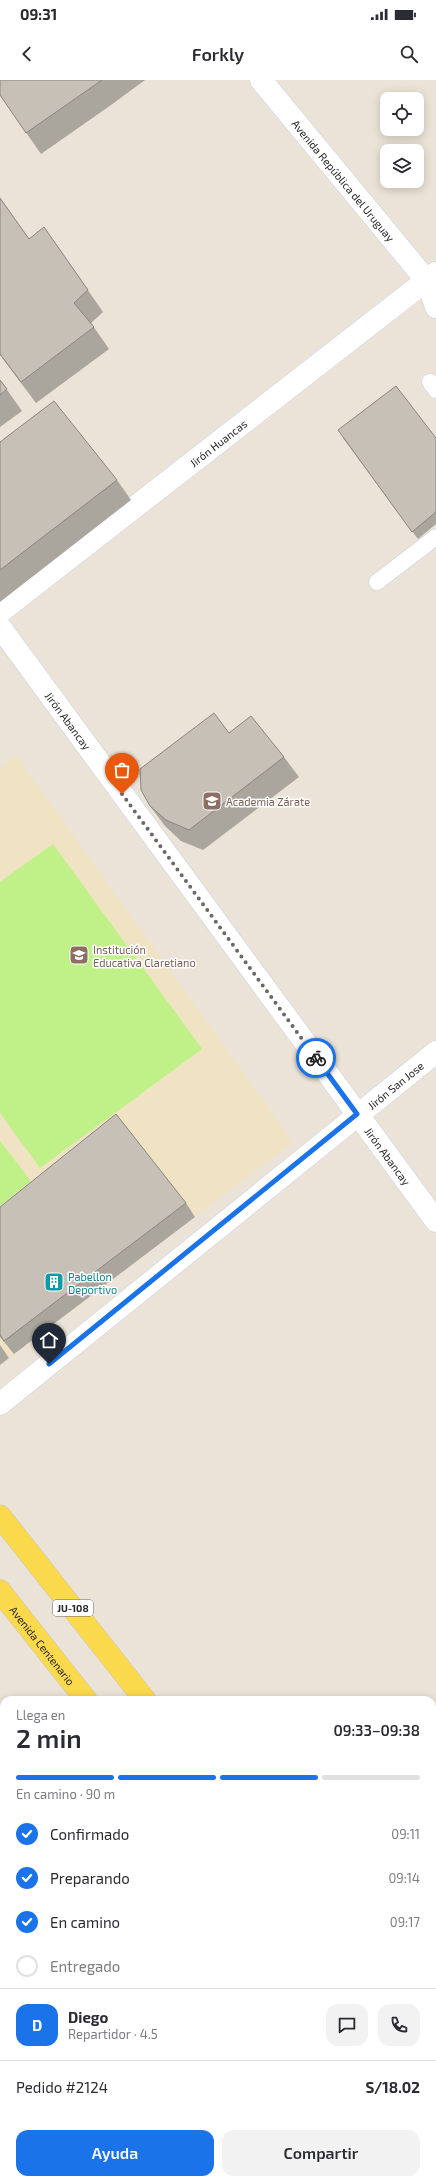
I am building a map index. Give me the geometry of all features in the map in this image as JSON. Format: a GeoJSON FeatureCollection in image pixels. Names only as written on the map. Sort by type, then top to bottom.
{"type":"FeatureCollection","features":[{"type":"Feature","properties":{"kind":"main road","name":"JU-108"},"geometry":{"type":"LineString","coordinates":[[0,1516],[142,1696]]}},
{"type":"Feature","properties":{"kind":"main road","name":"Avenida Centenario"},"geometry":{"type":"LineString","coordinates":[[0,1591],[83,1696]]}},
{"type":"Feature","properties":{"kind":"street","name":"Avenida República del Uruguay"},"geometry":{"type":"LineString","coordinates":[[261,80],[433,279]]}},
{"type":"Feature","properties":{"kind":"street"},"geometry":{"type":"LineString","coordinates":[[433,279],[436,307]]}},
{"type":"Feature","properties":{"kind":"street","name":"Jirón Huancas"},"geometry":{"type":"LineString","coordinates":[[0,612],[433,279]]}},
{"type":"Feature","properties":{"kind":"street","name":"Jirón Abancay"},"geometry":{"type":"LineString","coordinates":[[0,628],[436,1221]]}},
{"type":"Feature","properties":{"kind":"street","name":"Jirón San Jose"},"geometry":{"type":"LineString","coordinates":[[0,1404],[357,1114],[436,1052]]}},
{"type":"Feature","properties":{"kind":"lane"},"geometry":{"type":"LineString","coordinates":[[377,582],[436,537]]}},
{"type":"Feature","properties":{"kind":"shaded area","name":"Institución Educativa Claretiano"},"geometry":{"type":"Polygon","coordinates":[[[16,755],[293,1142],[0,1365],[0,768],[16,755]]]}},
{"type":"Feature","properties":{"kind":"green space"},"geometry":{"type":"Polygon","coordinates":[[[53,844],[202,1049],[40,1168],[0,1113],[0,882],[53,844]]]}},
{"type":"Feature","properties":{"kind":"green space"},"geometry":{"type":"Polygon","coordinates":[[[0,1141],[31,1181],[0,1206],[0,1141]]]}},
{"type":"Feature","properties":{"kind":"building"},"geometry":{"type":"Polygon","coordinates":[[[0,80],[102,80],[26,133],[0,95],[0,80]]]}},
{"type":"Feature","properties":{"kind":"building"},"geometry":{"type":"Polygon","coordinates":[[[0,198],[29,239],[44,227],[88,290],[74,303],[94,327],[21,382],[0,354],[0,198]]]}},
{"type":"Feature","properties":{"kind":"building"},"geometry":{"type":"Polygon","coordinates":[[[0,380],[7,389],[0,395],[0,380]]]}},
{"type":"Feature","properties":{"kind":"building"},"geometry":{"type":"Polygon","coordinates":[[[396,386],[436,438],[436,512],[412,532],[338,430],[396,386]]]}},
{"type":"Feature","properties":{"kind":"building"},"geometry":{"type":"Polygon","coordinates":[[[54,401],[117,480],[0,570],[0,442],[54,401]]]}},
{"type":"Feature","properties":{"kind":"building","name":"Academia Zárate"},"geometry":{"type":"Polygon","coordinates":[[[214,713],[229,733],[251,716],[284,757],[189,830],[166,820],[150,806],[141,790],[140,769],[214,713]]]}},
{"type":"Feature","properties":{"kind":"building","name":"Pabellon Deportivo"},"geometry":{"type":"Polygon","coordinates":[[[116,1114],[186,1203],[4,1341],[0,1335],[0,1207],[116,1114]]]}},
{"type":"Feature","properties":{"kind":"way so far"},"geometry":{"type":"LineString","coordinates":[[122,794],[316,1058]]}},
{"type":"Feature","properties":{"kind":"place","name":"Academia Zárate"},"geometry":{"type":"Point","coordinates":[212,801]}},
{"type":"Feature","properties":{"kind":"place","name":"Institución Educativa Claretiano"},"geometry":{"type":"Point","coordinates":[79,955]}},
{"type":"Feature","properties":{"kind":"place","name":"Pabellon Deportivo"},"geometry":{"type":"Point","coordinates":[54,1282]}},
{"type":"Feature","properties":{"kind":"route"},"geometry":{"type":"LineString","coordinates":[[49,1364],[357,1114],[316,1058]]}}]}
